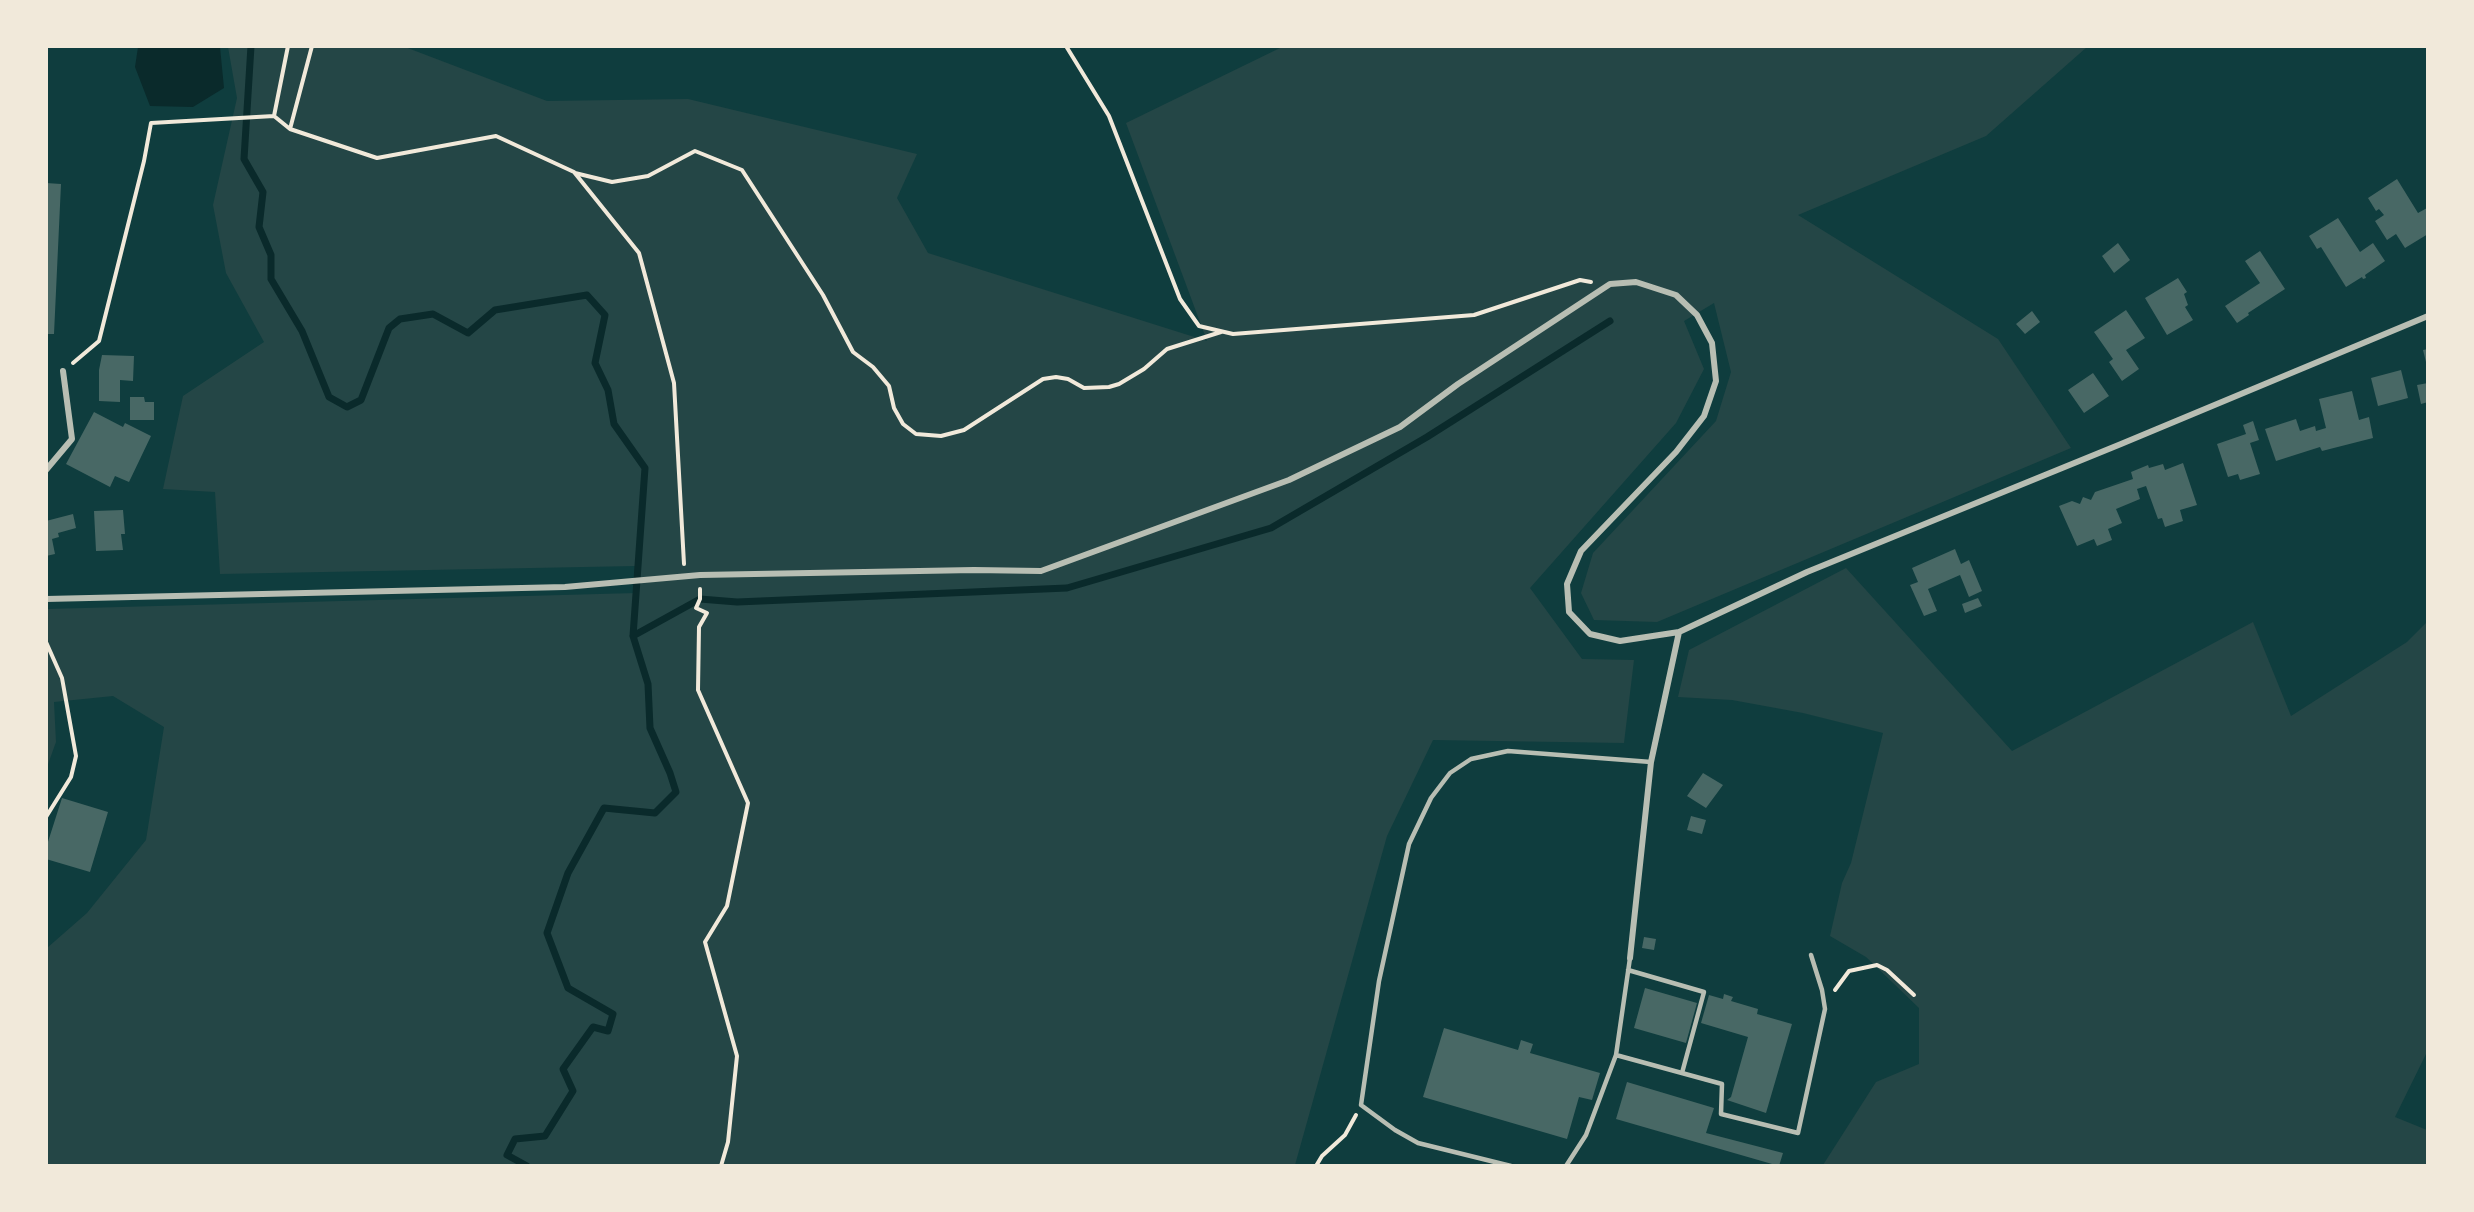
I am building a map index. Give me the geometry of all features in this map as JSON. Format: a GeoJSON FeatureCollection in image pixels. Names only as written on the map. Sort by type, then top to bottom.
{"type":"FeatureCollection","features":[{"type":"Feature","properties":{"kind":"street"},"geometry":{"type":"LineString","coordinates":[[46,599],[565,587],[685,577],[974,570],[1041,571],[1289,480],[1400,427],[1458,384],[1610,284],[1636,282],[1676,295],[1697,315],[1712,343],[1716,381],[1704,416],[1676,452],[1581,551],[1567,584],[1569,612],[1590,634],[1620,641],[1679,632],[1807,572],[2427,316]]}},
{"type":"Feature","properties":{"kind":"street"},"geometry":{"type":"LineString","coordinates":[[46,470],[72,439],[63,371]]}},
{"type":"Feature","properties":{"kind":"street"},"geometry":{"type":"LineString","coordinates":[[1630,958],[1651,762],[1679,632]]}},
{"type":"Feature","properties":{"kind":"lane"},"geometry":{"type":"LineString","coordinates":[[1511,1166],[1418,1143],[1395,1131],[1361,1106],[1379,981],[1409,844],[1431,798],[1450,773],[1471,759],[1508,751],[1651,762]]}},
{"type":"Feature","properties":{"kind":"lane"},"geometry":{"type":"LineString","coordinates":[[1616,1055],[1722,1084],[1721,1114],[1798,1133],[1825,1009],[1822,990],[1811,955]]}},
{"type":"Feature","properties":{"kind":"lane"},"geometry":{"type":"LineString","coordinates":[[1566,1166],[1586,1135],[1616,1055],[1630,958]]}},
{"type":"Feature","properties":{"kind":"lane"},"geometry":{"type":"LineString","coordinates":[[1628,970],[1704,992],[1682,1073]]}},
{"type":"Feature","properties":{"kind":"path"},"geometry":{"type":"LineString","coordinates":[[274,116],[288,46]]}},
{"type":"Feature","properties":{"kind":"path"},"geometry":{"type":"LineString","coordinates":[[290,129],[312,46]]}},
{"type":"Feature","properties":{"kind":"path"},"geometry":{"type":"LineString","coordinates":[[1066,46],[1108,116],[1180,298],[1199,326],[1233,334],[1474,315],[1580,280],[1610,284]]}},
{"type":"Feature","properties":{"kind":"path"},"geometry":{"type":"LineString","coordinates":[[63,371],[99,340],[144,161],[151,123],[274,116],[290,129],[377,158],[496,136],[574,172],[612,183],[648,176],[695,151],[742,170],[823,295],[853,352],[873,367],[889,386],[894,408],[903,424],[916,434],[940,436],[964,430],[1043,379],[1056,377],[1068,379],[1084,388],[1109,387],[1119,384],[1144,369],[1167,349],[1221,332]]}},
{"type":"Feature","properties":{"kind":"path"},"geometry":{"type":"LineString","coordinates":[[574,172],[639,253],[674,383],[685,577]]}},
{"type":"Feature","properties":{"kind":"path"},"geometry":{"type":"LineString","coordinates":[[700,599],[696,608],[707,613],[699,627],[698,690],[748,803],[727,906],[705,942],[737,1056],[728,1142],[721,1166]]}},
{"type":"Feature","properties":{"kind":"path"},"geometry":{"type":"LineString","coordinates":[[46,642],[62,678],[76,756],[71,777],[46,817]]}},
{"type":"Feature","properties":{"kind":"path"},"geometry":{"type":"LineString","coordinates":[[1825,1009],[1837,985],[1849,971],[1877,965],[1887,970],[1914,995]]}},
{"type":"Feature","properties":{"kind":"path"},"geometry":{"type":"LineString","coordinates":[[1316,1166],[1322,1156],[1345,1135],[1361,1106]]}},
{"type":"Feature","properties":{"kind":"shaded area"},"geometry":{"type":"Polygon","coordinates":[[[138,47],[220,47],[224,88],[193,107],[150,106],[135,67],[138,47]]]}},
{"type":"Feature","properties":{"kind":"shaded area"},"geometry":{"type":"Polygon","coordinates":[[[228,47],[405,47],[547,101],[688,99],[917,154],[897,198],[928,253],[1207,341],[1126,123],[1282,47],[2087,47],[1986,136],[1798,215],[1998,339],[2071,448],[1657,622],[1594,620],[1581,593],[1593,553],[1716,421],[1731,372],[1714,303],[1684,321],[1704,369],[1676,423],[1530,588],[1582,659],[1634,660],[1624,743],[1433,740],[1387,836],[1295,1165],[47,1165],[47,948],[87,913],[146,840],[164,727],[113,696],[54,702],[56,742],[47,767],[47,609],[636,593],[636,566],[220,574],[215,492],[163,489],[183,396],[264,342],[226,273],[213,205],[237,98],[228,47]]]}},
{"type":"Feature","properties":{"kind":"shaded area"},"geometry":{"type":"Polygon","coordinates":[[[1846,568],[2012,751],[2253,622],[2291,716],[2407,642],[2427,622],[2427,1052],[2395,1117],[2427,1130],[2427,1163],[2425,1166],[1823,1165],[1876,1082],[1919,1064],[1919,1008],[1866,957],[1830,936],[1842,883],[1851,863],[1883,733],[1803,713],[1732,700],[1678,697],[1689,650],[1846,568]]]}},
{"type":"Feature","properties":{"kind":"building"},"geometry":{"type":"Polygon","coordinates":[[[2397,179],[2418,213],[2428,209],[2428,234],[2405,248],[2396,234],[2387,240],[2375,221],[2384,215],[2379,209],[2376,211],[2368,198],[2397,179]]]}},
{"type":"Feature","properties":{"kind":"building"},"geometry":{"type":"Polygon","coordinates":[[[46,183],[61,184],[54,334],[46,334],[46,183]]]}},
{"type":"Feature","properties":{"kind":"building"},"geometry":{"type":"Polygon","coordinates":[[[2338,218],[2360,252],[2373,243],[2385,261],[2365,275],[2366,278],[2362,277],[2346,287],[2321,247],[2317,249],[2309,236],[2338,218]]]}},
{"type":"Feature","properties":{"kind":"building"},"geometry":{"type":"Polygon","coordinates":[[[2118,243],[2130,260],[2114,273],[2102,256],[2118,243]]]}},
{"type":"Feature","properties":{"kind":"building"},"geometry":{"type":"Polygon","coordinates":[[[2260,251],[2285,289],[2248,313],[2249,315],[2237,323],[2225,306],[2260,283],[2245,261],[2260,251]]]}},
{"type":"Feature","properties":{"kind":"building"},"geometry":{"type":"Polygon","coordinates":[[[2178,278],[2187,292],[2184,294],[2188,305],[2185,307],[2193,320],[2167,335],[2145,298],[2178,278]]]}},
{"type":"Feature","properties":{"kind":"building"},"geometry":{"type":"Polygon","coordinates":[[[2126,310],[2145,338],[2126,350],[2139,369],[2122,381],[2109,362],[2113,359],[2094,332],[2126,310]]]}},
{"type":"Feature","properties":{"kind":"building"},"geometry":{"type":"Polygon","coordinates":[[[2032,311],[2040,322],[2025,334],[2016,324],[2032,311]]]}},
{"type":"Feature","properties":{"kind":"building"},"geometry":{"type":"Polygon","coordinates":[[[2428,349],[2428,366],[2427,366],[2423,350],[2428,349]]]}},
{"type":"Feature","properties":{"kind":"building"},"geometry":{"type":"Polygon","coordinates":[[[102,355],[134,356],[133,381],[120,380],[120,402],[99,401],[99,370],[102,355]]]}},
{"type":"Feature","properties":{"kind":"building"},"geometry":{"type":"Polygon","coordinates":[[[2401,370],[2408,398],[2378,406],[2371,378],[2401,370]]]}},
{"type":"Feature","properties":{"kind":"building"},"geometry":{"type":"Polygon","coordinates":[[[2093,373],[2109,396],[2084,413],[2068,390],[2093,373]]]}},
{"type":"Feature","properties":{"kind":"building"},"geometry":{"type":"Polygon","coordinates":[[[2428,383],[2428,402],[2421,404],[2417,385],[2428,383]]]}},
{"type":"Feature","properties":{"kind":"building"},"geometry":{"type":"Polygon","coordinates":[[[2352,391],[2359,420],[2369,417],[2373,438],[2322,451],[2320,447],[2276,461],[2265,429],[2296,419],[2300,431],[2315,426],[2316,431],[2326,428],[2319,399],[2352,391]]]}},
{"type":"Feature","properties":{"kind":"building"},"geometry":{"type":"Polygon","coordinates":[[[130,397],[144,397],[145,402],[154,402],[154,420],[130,420],[130,397]]]}},
{"type":"Feature","properties":{"kind":"building"},"geometry":{"type":"Polygon","coordinates":[[[94,412],[123,427],[125,423],[151,436],[129,482],[115,476],[110,487],[66,464],[94,412]]]}},
{"type":"Feature","properties":{"kind":"building"},"geometry":{"type":"Polygon","coordinates":[[[2253,421],[2259,440],[2250,443],[2260,474],[2240,480],[2238,474],[2228,477],[2217,444],[2246,434],[2243,425],[2253,421]]]}},
{"type":"Feature","properties":{"kind":"building"},"geometry":{"type":"Polygon","coordinates":[[[2183,463],[2197,505],[2180,510],[2183,521],[2165,527],[2162,518],[2158,519],[2146,486],[2137,489],[2140,499],[2116,509],[2122,523],[2108,529],[2112,540],[2097,546],[2094,539],[2077,546],[2059,506],[2072,501],[2080,504],[2083,497],[2091,500],[2095,492],[2133,479],[2131,472],[2148,465],[2149,468],[2163,464],[2165,470],[2183,463]]]}},
{"type":"Feature","properties":{"kind":"building"},"geometry":{"type":"Polygon","coordinates":[[[123,510],[125,534],[121,534],[123,550],[96,551],[94,511],[123,510]]]}},
{"type":"Feature","properties":{"kind":"building"},"geometry":{"type":"Polygon","coordinates":[[[73,514],[76,528],[58,533],[59,537],[52,539],[55,554],[46,556],[46,521],[73,514]]]}},
{"type":"Feature","properties":{"kind":"building"},"geometry":{"type":"Polygon","coordinates":[[[1955,549],[1961,564],[1969,560],[1982,591],[1969,597],[1960,575],[1928,589],[1937,611],[1924,616],[1910,585],[1918,582],[1912,568],[1955,549]]]}},
{"type":"Feature","properties":{"kind":"building"},"geometry":{"type":"Polygon","coordinates":[[[1978,598],[1982,606],[1965,613],[1962,604],[1978,598]]]}},
{"type":"Feature","properties":{"kind":"building"},"geometry":{"type":"Polygon","coordinates":[[[1703,773],[1723,785],[1706,808],[1687,796],[1703,773]]]}},
{"type":"Feature","properties":{"kind":"building"},"geometry":{"type":"Polygon","coordinates":[[[62,798],[108,812],[90,872],[46,859],[46,848],[62,798]]]}},
{"type":"Feature","properties":{"kind":"building"},"geometry":{"type":"Polygon","coordinates":[[[1691,816],[1706,820],[1702,834],[1687,830],[1691,816]]]}},
{"type":"Feature","properties":{"kind":"building"},"geometry":{"type":"Polygon","coordinates":[[[1644,937],[1656,939],[1654,950],[1642,948],[1644,937]]]}},
{"type":"Feature","properties":{"kind":"building"},"geometry":{"type":"Polygon","coordinates":[[[1645,988],[1697,1003],[1686,1043],[1634,1028],[1645,988]]]}},
{"type":"Feature","properties":{"kind":"building"},"geometry":{"type":"Polygon","coordinates":[[[1724,994],[1733,997],[1731,1001],[1758,1009],[1757,1014],[1792,1024],[1766,1113],[1727,1100],[1731,1097],[1748,1037],[1701,1023],[1709,995],[1723,999],[1724,994]]]}},
{"type":"Feature","properties":{"kind":"building"},"geometry":{"type":"Polygon","coordinates":[[[1444,1028],[1518,1050],[1521,1040],[1533,1044],[1530,1053],[1600,1073],[1592,1100],[1579,1097],[1567,1139],[1423,1097],[1444,1028]]]}},
{"type":"Feature","properties":{"kind":"building"},"geometry":{"type":"Polygon","coordinates":[[[1627,1082],[1714,1108],[1706,1133],[1783,1153],[1779,1166],[1616,1119],[1627,1082]]]}},
{"type":"Feature","properties":{"kind":"waterway"},"geometry":{"type":"LineString","coordinates":[[251,46],[244,159],[263,192],[259,227],[271,255],[271,279],[302,331],[329,397],[347,407],[361,400],[389,328],[400,319],[433,314],[468,333],[495,310],[587,295],[605,315],[595,363],[608,390],[614,424],[645,468],[633,636],[648,684],[650,728],[676,792],[655,813],[604,808],[568,873],[547,933],[568,988],[613,1014],[608,1031],[593,1027],[563,1069],[573,1091],[545,1136],[515,1139],[507,1155],[527,1166]]}},
{"type":"Feature","properties":{"kind":"waterway"},"geometry":{"type":"LineString","coordinates":[[633,636],[700,599],[737,602],[1067,588],[1271,528],[1427,437],[1610,321]]}}]}
